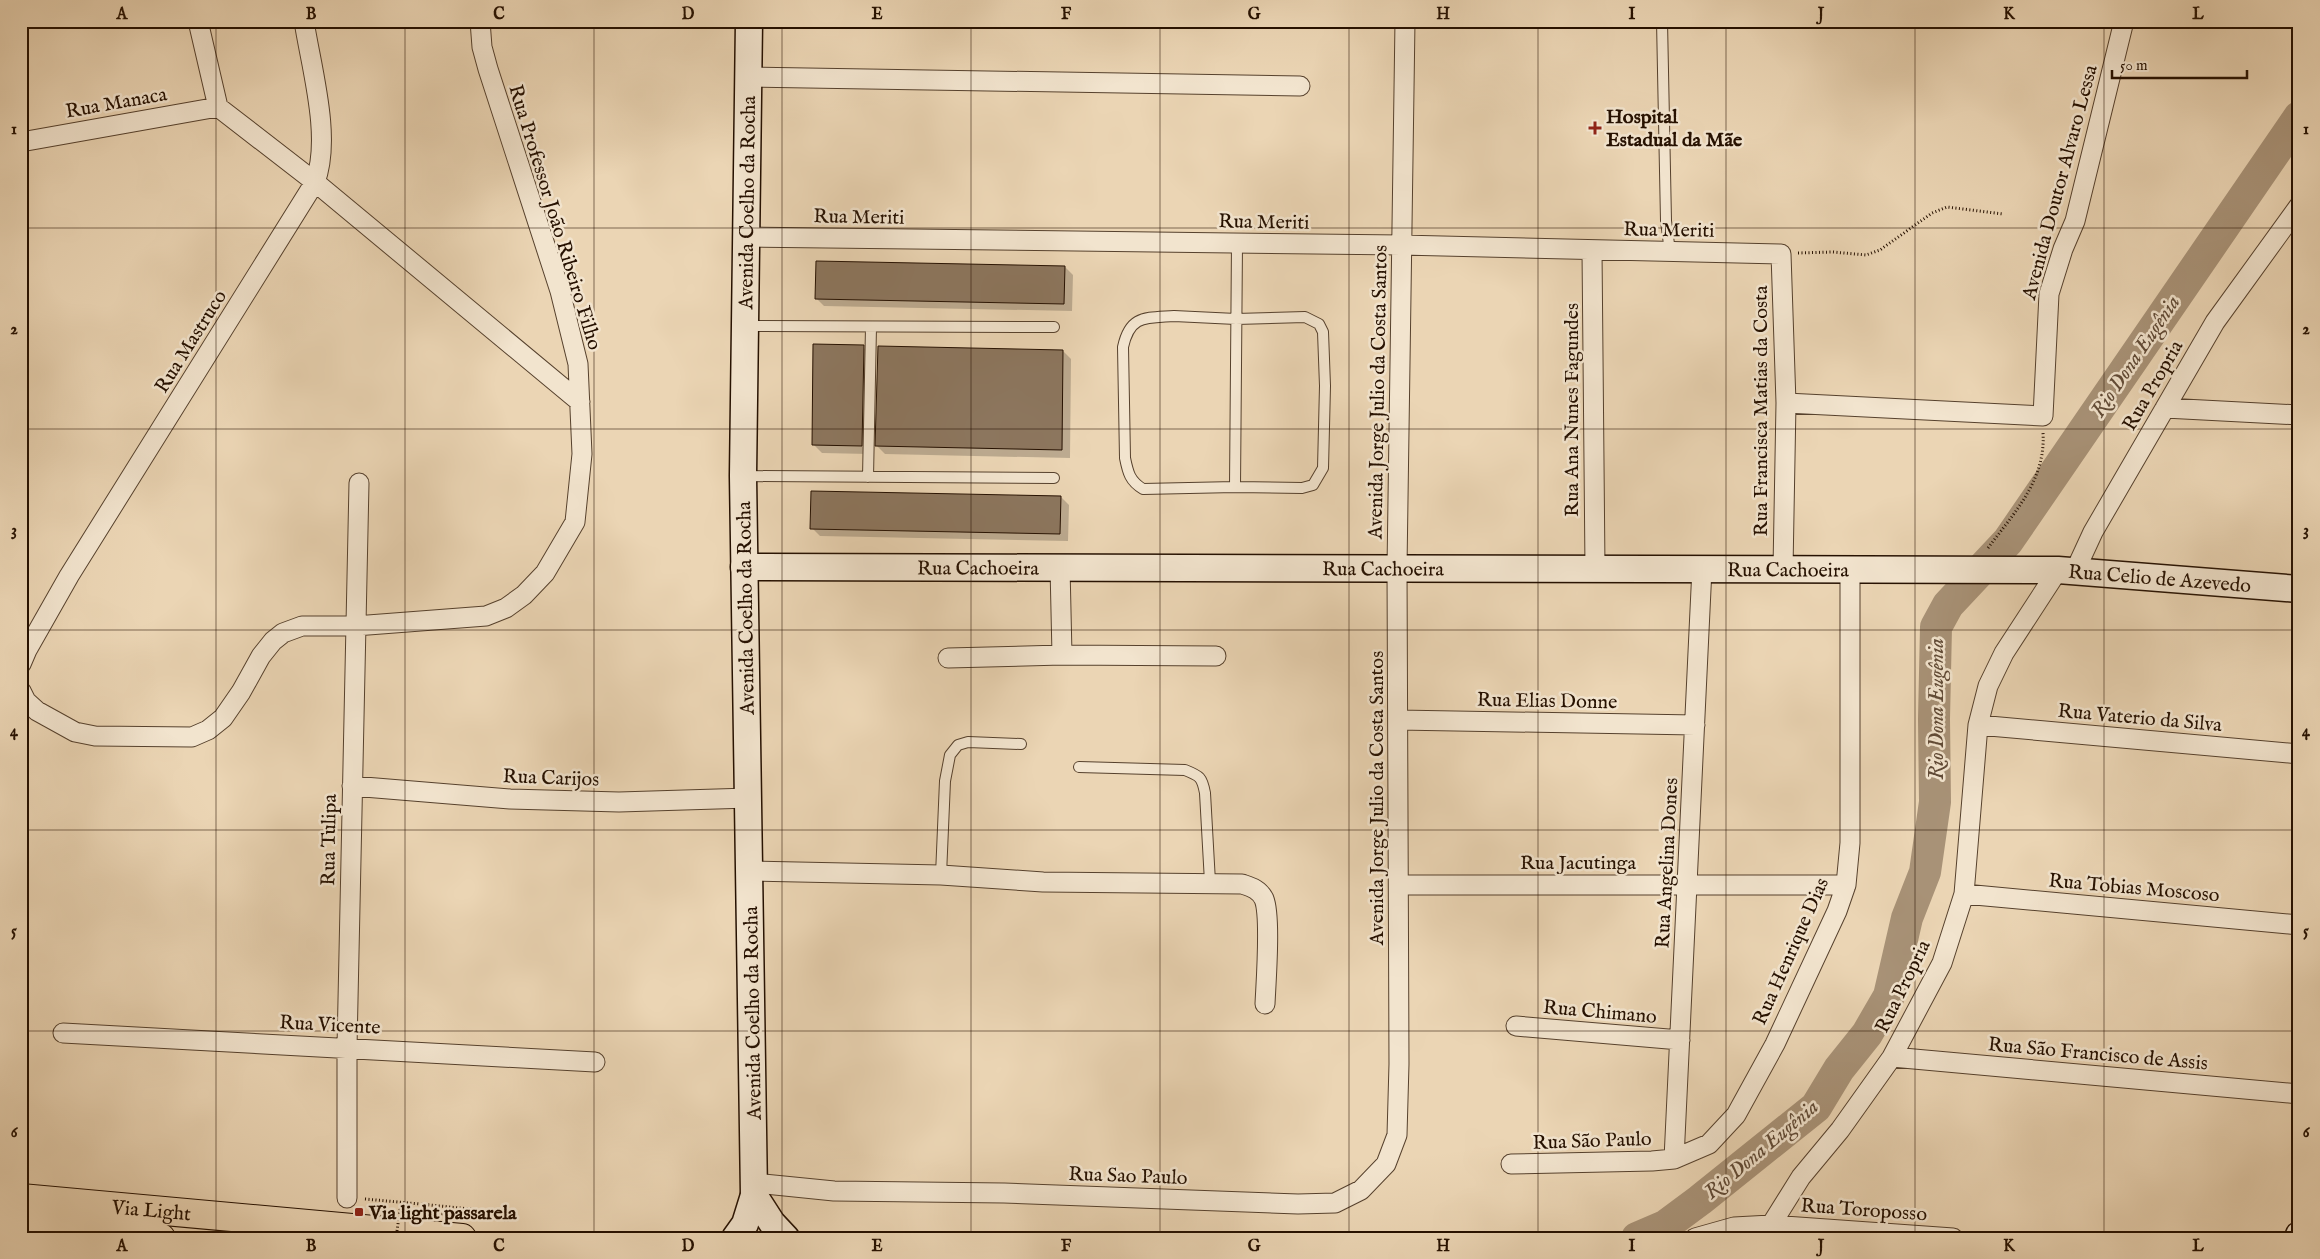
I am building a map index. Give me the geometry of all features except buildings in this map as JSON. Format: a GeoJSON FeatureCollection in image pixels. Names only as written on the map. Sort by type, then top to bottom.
{"type":"FeatureCollection","features":[{"type":"Feature","properties":{"kind":"main road","name":"Avenida Coelho da Rocha"},"geometry":{"type":"LineString","coordinates":[[734,1238],[744,1224],[754,1189],[743,476],[749,21]]}},
{"type":"Feature","properties":{"kind":"main road","name":"Rua Cachoeira"},"geometry":{"type":"LineString","coordinates":[[744,567],[1850,568],[2022,571]]}},
{"type":"Feature","properties":{"kind":"main road","name":"Rua Celio de Azevedo"},"geometry":{"type":"LineString","coordinates":[[2022,571],[2066,570],[2299,589]]}},
{"type":"Feature","properties":{"kind":"main road"},"geometry":{"type":"LineString","coordinates":[[754,1189],[772,1223],[786,1238]]}},
{"type":"Feature","properties":{"kind":"main road","name":"Via Light"},"geometry":{"type":"LineString","coordinates":[[21,1198],[462,1238]]}},
{"type":"Feature","properties":{"kind":"main road","name":"Via Light"},"geometry":{"type":"LineString","coordinates":[[21,1225],[161,1238]]}},
{"type":"Feature","properties":{"kind":"street"},"geometry":{"type":"LineString","coordinates":[[198,21],[218,107],[316,182],[580,402]]}},
{"type":"Feature","properties":{"kind":"street","name":"Rua Mastruco"},"geometry":{"type":"LineString","coordinates":[[21,664],[26,650],[69,576],[316,182],[322,154],[320,121],[304,21]]}},
{"type":"Feature","properties":{"kind":"street","name":"Rua Professor João Ribeiro Filho"},"geometry":{"type":"LineString","coordinates":[[355,626],[486,616],[506,608],[524,595],[545,573],[575,522],[582,454],[578,364],[560,291],[488,69],[482,47],[480,21]]}},
{"type":"Feature","properties":{"kind":"street","name":"Avenida Jorge Julio da Costa Santos"},"geometry":{"type":"LineString","coordinates":[[1399,1064],[1400,884],[1397,568],[1405,21]]}},
{"type":"Feature","properties":{"kind":"street","name":"Avenida Doutor Alvaro Lessa"},"geometry":{"type":"LineString","coordinates":[[2043,416],[2048,294],[2062,249],[2075,221],[2123,21]]}},
{"type":"Feature","properties":{"kind":"street"},"geometry":{"type":"LineString","coordinates":[[749,77],[1300,86]]}},
{"type":"Feature","properties":{"kind":"street","name":"Rua Manaca"},"geometry":{"type":"LineString","coordinates":[[21,142],[218,107]]}},
{"type":"Feature","properties":{"kind":"street","name":"Rua Propria"},"geometry":{"type":"LineString","coordinates":[[1771,1225],[1801,1178],[1840,1130],[1892,1057],[1942,963],[1964,894],[1978,725],[1988,686],[2004,653],[2093,532],[2215,322],[2299,206]]}},
{"type":"Feature","properties":{"kind":"street","name":"Rua Meriti"},"geometry":{"type":"LineString","coordinates":[[745,237],[1401,245],[1782,254]]}},
{"type":"Feature","properties":{"kind":"street","name":"Rua Ana Nunes Fagundes"},"geometry":{"type":"LineString","coordinates":[[1592,251],[1595,568]]}},
{"type":"Feature","properties":{"kind":"street","name":"Rua Francisca Matias da Costa"},"geometry":{"type":"LineString","coordinates":[[1782,254],[1786,403],[1783,569]]}},
{"type":"Feature","properties":{"kind":"street"},"geometry":{"type":"LineString","coordinates":[[1786,403],[2043,416]]}},
{"type":"Feature","properties":{"kind":"street"},"geometry":{"type":"LineString","coordinates":[[2165,408],[2299,415]]}},
{"type":"Feature","properties":{"kind":"street","name":"Rua Tulipa"},"geometry":{"type":"LineString","coordinates":[[347,1198],[347,1047],[359,483]]}},
{"type":"Feature","properties":{"kind":"street"},"geometry":{"type":"LineString","coordinates":[[1060,567],[1062,655]]}},
{"type":"Feature","properties":{"kind":"street","name":"Rua Angelina Dones"},"geometry":{"type":"LineString","coordinates":[[1674,1159],[1702,568]]}},
{"type":"Feature","properties":{"kind":"street","name":"Rua Henrique Dias"},"geometry":{"type":"LineString","coordinates":[[1674,1159],[1709,1144],[1736,1115],[1779,1035],[1833,920],[1846,885],[1850,843],[1850,568]]}},
{"type":"Feature","properties":{"kind":"street"},"geometry":{"type":"LineString","coordinates":[[23,703],[75,732],[95,736],[192,737],[208,730],[223,718],[241,692],[261,656],[273,641],[283,633],[302,626],[355,626]]}},
{"type":"Feature","properties":{"kind":"street"},"geometry":{"type":"LineString","coordinates":[[948,658],[1062,655],[1216,656]]}},
{"type":"Feature","properties":{"kind":"street","name":"Rua Elias Donne"},"geometry":{"type":"LineString","coordinates":[[1398,720],[1695,725]]}},
{"type":"Feature","properties":{"kind":"street","name":"Rua Vaterio da Silva"},"geometry":{"type":"LineString","coordinates":[[1978,725],[2299,754]]}},
{"type":"Feature","properties":{"kind":"street","name":"Rua Carijos"},"geometry":{"type":"LineString","coordinates":[[352,786],[510,799],[619,802],[749,798]]}},
{"type":"Feature","properties":{"kind":"street"},"geometry":{"type":"LineString","coordinates":[[750,871],[940,875],[1043,882],[1210,882],[1242,884],[1257,890],[1264,900],[1267,930],[1266,1004]]}},
{"type":"Feature","properties":{"kind":"street","name":"Rua Jacutinga"},"geometry":{"type":"LineString","coordinates":[[1400,884],[1846,885]]}},
{"type":"Feature","properties":{"kind":"street","name":"Rua Tobias Moscoso"},"geometry":{"type":"LineString","coordinates":[[1964,894],[2299,925]]}},
{"type":"Feature","properties":{"kind":"street","name":"Rua Chimano"},"geometry":{"type":"LineString","coordinates":[[1516,1026],[1680,1040]]}},
{"type":"Feature","properties":{"kind":"street","name":"Rua Vicente"},"geometry":{"type":"LineString","coordinates":[[63,1033],[595,1062]]}},
{"type":"Feature","properties":{"kind":"street","name":"Rua São Francisco de Assis"},"geometry":{"type":"LineString","coordinates":[[1892,1057],[2299,1094]]}},
{"type":"Feature","properties":{"kind":"street","name":"Rua Sao Paulo"},"geometry":{"type":"LineString","coordinates":[[754,1189],[1004,1193],[1335,1203],[1361,1190],[1386,1164],[1397,1135],[1399,1064]]}},
{"type":"Feature","properties":{"kind":"street","name":"Rua São Paulo"},"geometry":{"type":"LineString","coordinates":[[1511,1164],[1652,1162],[1674,1159]]}},
{"type":"Feature","properties":{"kind":"street","name":"Rua Toroposso"},"geometry":{"type":"LineString","coordinates":[[1696,1238],[1734,1227],[1771,1225],[1953,1238]]}},
{"type":"Feature","properties":{"kind":"lane"},"geometry":{"type":"LineString","coordinates":[[1662,21],[1666,221],[1670,252]]}},
{"type":"Feature","properties":{"kind":"lane"},"geometry":{"type":"LineString","coordinates":[[1235,487],[1237,244]]}},
{"type":"Feature","properties":{"kind":"lane"},"geometry":{"type":"LineString","coordinates":[[1174,316],[1236,319],[1305,316],[1318,324],[1323,332],[1325,386],[1323,468],[1313,485],[1302,488],[1235,487],[1143,490],[1134,483],[1128,474],[1125,458],[1123,347],[1126,332],[1133,323],[1143,318],[1174,316]]}},
{"type":"Feature","properties":{"kind":"lane"},"geometry":{"type":"LineString","coordinates":[[744,326],[1054,327]]}},
{"type":"Feature","properties":{"kind":"lane"},"geometry":{"type":"LineString","coordinates":[[868,477],[871,327]]}},
{"type":"Feature","properties":{"kind":"lane"},"geometry":{"type":"LineString","coordinates":[[743,476],[1054,478]]}},
{"type":"Feature","properties":{"kind":"lane"},"geometry":{"type":"LineString","coordinates":[[940,875],[945,780],[950,755],[958,745],[968,742],[1021,744]]}},
{"type":"Feature","properties":{"kind":"lane"},"geometry":{"type":"LineString","coordinates":[[1079,767],[1185,770],[1202,780],[1205,793],[1210,882]]}},
{"type":"Feature","properties":{"kind":"path"},"geometry":{"type":"LineString","coordinates":[[1782,254],[1833,252],[1866,255],[1880,250],[1932,213],[1947,207],[2003,214]]}},
{"type":"Feature","properties":{"kind":"path"},"geometry":{"type":"LineString","coordinates":[[1971,569],[2020,506],[2034,483],[2044,447],[2043,416]]}},
{"type":"Feature","properties":{"kind":"path"},"geometry":{"type":"LineString","coordinates":[[347,1198],[509,1212],[508,1220],[400,1210],[396,1238]]}},
{"type":"Feature","properties":{"kind":"waterway","name":"Rio Dona Eugênia"},"geometry":{"type":"LineString","coordinates":[[1637,1238],[1665,1226],[1816,1107],[1839,1069],[1867,1034],[1889,996],[1907,918],[1925,872],[1935,802],[1936,627],[1948,605],[2008,541],[2299,117]]}},
{"type":"Feature","properties":{"kind":"place","name":"Hospital Estadual da Mãe"},"geometry":{"type":"Point","coordinates":[1595,128]}},
{"type":"Feature","properties":{"kind":"place","name":"Via light passarela"},"geometry":{"type":"Point","coordinates":[359,1212]}}]}
